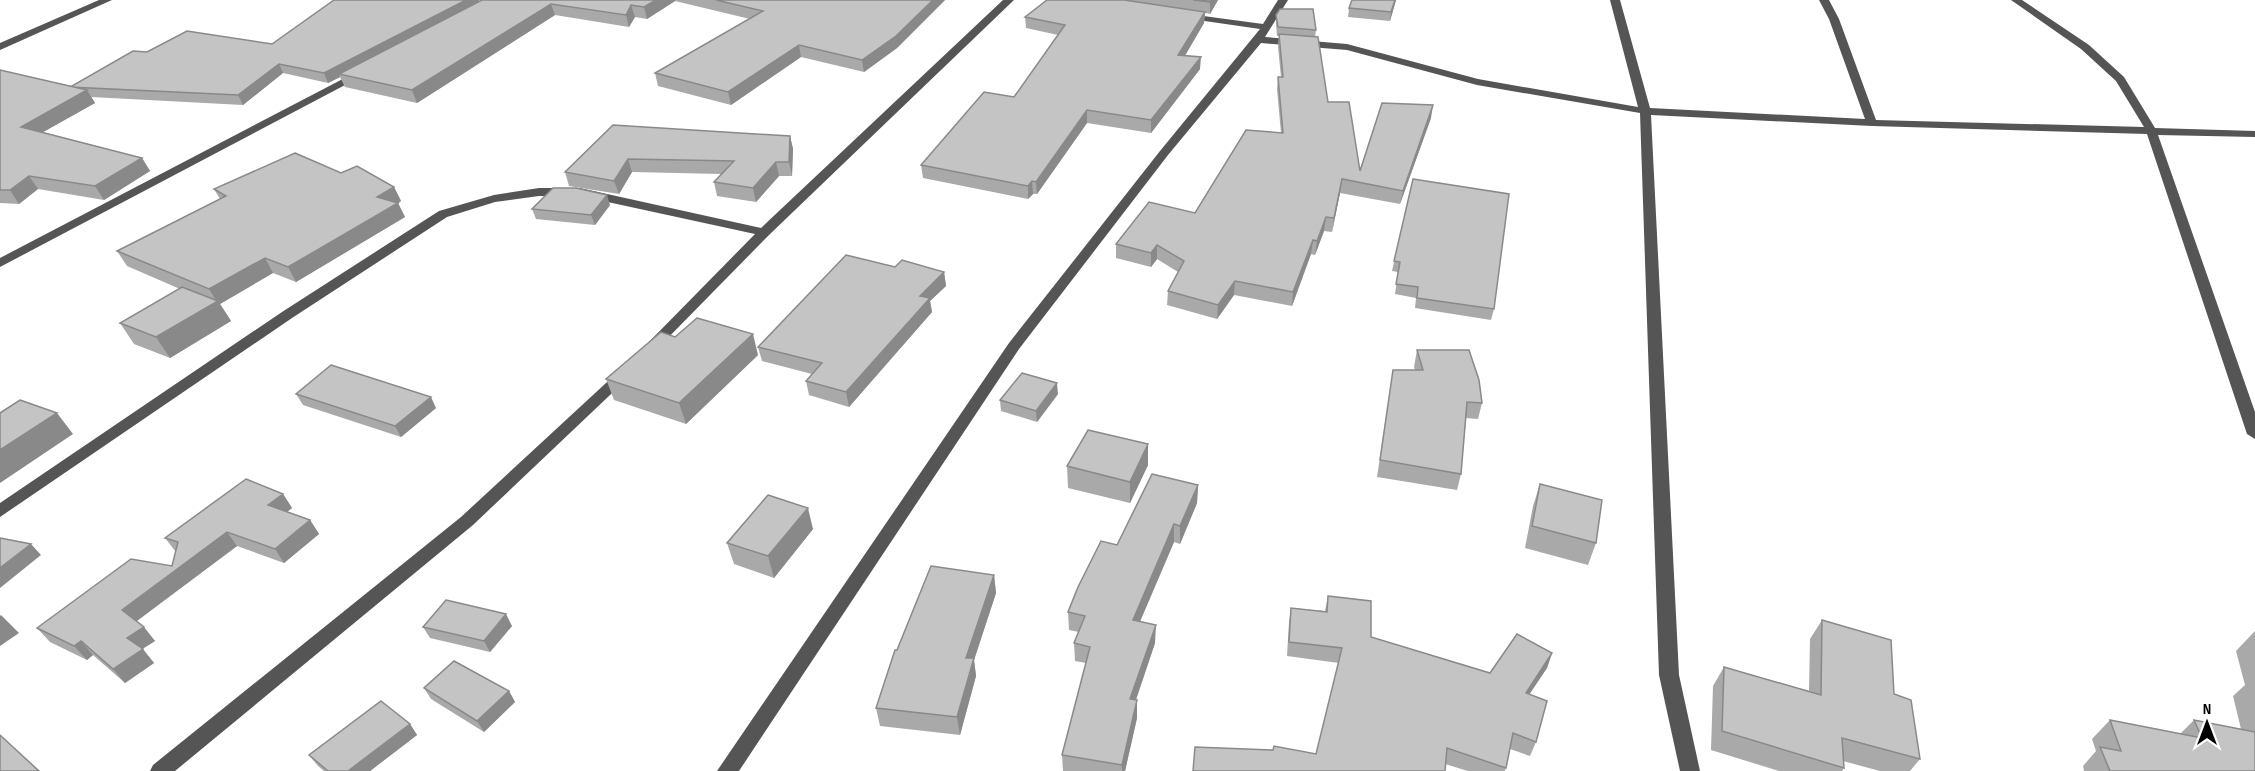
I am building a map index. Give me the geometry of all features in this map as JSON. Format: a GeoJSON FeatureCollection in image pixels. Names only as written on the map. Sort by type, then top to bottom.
{"type":"FeatureCollection","features":[{"type":"Feature","properties":{"kind":"street"},"geometry":{"type":"LineString","coordinates":[[0,47],[107,0]]}},
{"type":"Feature","properties":{"kind":"street"},"geometry":{"type":"LineString","coordinates":[[160,771],[467,521],[636,362],[764,232],[1009,0]]}},
{"type":"Feature","properties":{"kind":"street"},"geometry":{"type":"LineString","coordinates":[[727,771],[1014,346],[1164,153],[1261,33],[1283,0]]}},
{"type":"Feature","properties":{"kind":"street"},"geometry":{"type":"LineString","coordinates":[[1616,0],[1645,111],[1669,675],[1690,771]]}},
{"type":"Feature","properties":{"kind":"street"},"geometry":{"type":"LineString","coordinates":[[1824,0],[1834,19],[1872,123]]}},
{"type":"Feature","properties":{"kind":"street"},"geometry":{"type":"LineString","coordinates":[[2016,0],[2085,47],[2120,79],[2151,130],[2255,434]]}},
{"type":"Feature","properties":{"kind":"street"},"geometry":{"type":"LineString","coordinates":[[1174,13],[1261,33],[1347,47],[1478,82],[1645,111],[1872,123],[2255,134]]}},
{"type":"Feature","properties":{"kind":"street"},"geometry":{"type":"LineString","coordinates":[[0,263],[371,67]]}},
{"type":"Feature","properties":{"kind":"street"},"geometry":{"type":"LineString","coordinates":[[0,511],[287,315],[443,214],[494,199],[539,192],[580,192],[764,232]]}},
{"type":"Feature","properties":{"kind":"building"},"geometry":{"type":"Polygon","coordinates":[[[334,0],[466,0],[324,73],[279,64],[238,95],[70,87],[133,51],[147,52],[187,31],[272,44],[334,0]]]}},
{"type":"Feature","properties":{"kind":"building"},"geometry":{"type":"Polygon","coordinates":[[[482,0],[656,0],[644,7],[631,5],[626,15],[551,4],[412,90],[339,74],[482,0]]]}},
{"type":"Feature","properties":{"kind":"building"},"geometry":{"type":"Polygon","coordinates":[[[716,0],[933,0],[896,36],[862,60],[799,45],[728,92],[655,73],[763,11],[716,0]]]}},
{"type":"Feature","properties":{"kind":"building"},"geometry":{"type":"Polygon","coordinates":[[[1047,0],[1124,0],[1205,12],[1178,55],[1201,57],[1151,120],[1087,110],[1036,182],[1032,181],[1028,186],[921,165],[984,92],[1014,97],[1065,25],[1025,17],[1047,0]]]}},
{"type":"Feature","properties":{"kind":"building"},"geometry":{"type":"Polygon","coordinates":[[[1352,0],[1395,0],[1391,12],[1349,8],[1352,0]]]}},
{"type":"Feature","properties":{"kind":"building"},"geometry":{"type":"Polygon","coordinates":[[[1280,9],[1313,9],[1316,30],[1278,27],[1276,15],[1280,9]]]}},
{"type":"Feature","properties":{"kind":"building"},"geometry":{"type":"Polygon","coordinates":[[[1279,34],[1318,37],[1328,102],[1349,102],[1360,171],[1382,103],[1433,105],[1403,191],[1342,179],[1334,218],[1326,217],[1317,241],[1313,240],[1293,292],[1235,281],[1218,305],[1168,291],[1184,261],[1157,245],[1151,253],[1116,244],[1149,202],[1195,213],[1246,130],[1283,133],[1278,77],[1283,77],[1279,34]]]}},
{"type":"Feature","properties":{"kind":"building"},"geometry":{"type":"Polygon","coordinates":[[[0,70],[87,90],[21,127],[142,158],[95,186],[29,176],[10,190],[0,190],[0,70]]]}},
{"type":"Feature","properties":{"kind":"building"},"geometry":{"type":"Polygon","coordinates":[[[613,125],[790,136],[789,162],[776,162],[753,188],[714,182],[734,161],[628,159],[614,181],[565,172],[613,125]]]}},
{"type":"Feature","properties":{"kind":"building"},"geometry":{"type":"Polygon","coordinates":[[[295,153],[341,173],[357,166],[394,187],[377,197],[398,203],[288,267],[265,258],[209,289],[117,251],[226,196],[214,189],[295,153]]]}},
{"type":"Feature","properties":{"kind":"building"},"geometry":{"type":"Polygon","coordinates":[[[1413,179],[1509,194],[1494,309],[1417,298],[1418,287],[1396,284],[1400,262],[1394,261],[1413,179]]]}},
{"type":"Feature","properties":{"kind":"building"},"geometry":{"type":"Polygon","coordinates":[[[553,188],[576,188],[607,195],[591,215],[532,209],[553,188]]]}},
{"type":"Feature","properties":{"kind":"building"},"geometry":{"type":"Polygon","coordinates":[[[846,255],[895,267],[902,260],[944,272],[920,296],[930,298],[846,392],[806,381],[822,363],[758,347],[846,255]]]}},
{"type":"Feature","properties":{"kind":"building"},"geometry":{"type":"Polygon","coordinates":[[[182,287],[218,301],[156,337],[120,323],[182,287]]]}},
{"type":"Feature","properties":{"kind":"building"},"geometry":{"type":"Polygon","coordinates":[[[697,318],[753,334],[679,403],[606,379],[661,332],[675,337],[697,318]]]}},
{"type":"Feature","properties":{"kind":"building"},"geometry":{"type":"Polygon","coordinates":[[[1417,350],[1469,350],[1479,380],[1482,403],[1467,402],[1461,474],[1380,460],[1393,370],[1423,370],[1417,350]]]}},
{"type":"Feature","properties":{"kind":"building"},"geometry":{"type":"Polygon","coordinates":[[[331,365],[431,397],[395,426],[296,394],[331,365]]]}},
{"type":"Feature","properties":{"kind":"building"},"geometry":{"type":"Polygon","coordinates":[[[1022,373],[1057,383],[1036,411],[1000,400],[1022,373]]]}},
{"type":"Feature","properties":{"kind":"building"},"geometry":{"type":"Polygon","coordinates":[[[20,400],[57,413],[0,450],[0,413],[20,400]]]}},
{"type":"Feature","properties":{"kind":"building"},"geometry":{"type":"Polygon","coordinates":[[[1088,430],[1148,444],[1130,482],[1067,466],[1088,430]]]}},
{"type":"Feature","properties":{"kind":"building"},"geometry":{"type":"Polygon","coordinates":[[[1152,474],[1198,485],[1180,526],[1174,524],[1133,620],[1156,625],[1130,699],[1137,700],[1122,765],[1062,755],[1090,647],[1074,643],[1085,616],[1068,612],[1101,541],[1117,545],[1152,474]]]}},
{"type":"Feature","properties":{"kind":"building"},"geometry":{"type":"Polygon","coordinates":[[[246,479],[283,494],[268,505],[310,520],[275,549],[227,532],[122,610],[144,627],[127,638],[143,649],[113,669],[81,641],[74,646],[37,628],[131,559],[172,566],[178,542],[165,538],[246,479]]]}},
{"type":"Feature","properties":{"kind":"building"},"geometry":{"type":"Polygon","coordinates":[[[1540,484],[1602,500],[1596,543],[1532,526],[1540,484]]]}},
{"type":"Feature","properties":{"kind":"building"},"geometry":{"type":"Polygon","coordinates":[[[768,495],[808,508],[768,556],[727,543],[768,495]]]}},
{"type":"Feature","properties":{"kind":"building"},"geometry":{"type":"Polygon","coordinates":[[[0,538],[31,544],[0,568],[0,538]]]}},
{"type":"Feature","properties":{"kind":"building"},"geometry":{"type":"Polygon","coordinates":[[[931,566],[994,575],[966,658],[974,658],[957,717],[876,708],[895,650],[897,650],[931,566]]]}},
{"type":"Feature","properties":{"kind":"building"},"geometry":{"type":"Polygon","coordinates":[[[1328,596],[1371,601],[1371,637],[1490,673],[1517,634],[1552,653],[1526,693],[1547,701],[1536,742],[1513,733],[1506,768],[1447,748],[1445,771],[1193,771],[1195,747],[1273,750],[1274,746],[1316,754],[1342,648],[1289,642],[1291,608],[1327,612],[1328,596]]]}},
{"type":"Feature","properties":{"kind":"building"},"geometry":{"type":"Polygon","coordinates":[[[446,600],[506,614],[484,641],[423,627],[446,600]]]}},
{"type":"Feature","properties":{"kind":"building"},"geometry":{"type":"Polygon","coordinates":[[[1822,620],[1891,640],[1894,694],[1911,700],[1920,759],[1842,738],[1844,768],[1722,731],[1724,667],[1821,695],[1822,620]]]}},
{"type":"Feature","properties":{"kind":"building"},"geometry":{"type":"Polygon","coordinates":[[[454,661],[509,691],[477,721],[424,688],[454,661]]]}},
{"type":"Feature","properties":{"kind":"building"},"geometry":{"type":"Polygon","coordinates":[[[381,701],[410,724],[348,771],[328,771],[309,755],[381,701]]]}},
{"type":"Feature","properties":{"kind":"building"},"geometry":{"type":"Polygon","coordinates":[[[2110,720],[2202,738],[2194,720],[2255,732],[2255,771],[2110,771],[2100,747],[2121,751],[2110,720]]]}},
{"type":"Feature","properties":{"kind":"building"},"geometry":{"type":"Polygon","coordinates":[[[0,735],[39,771],[0,771],[0,735]]]}}]}
